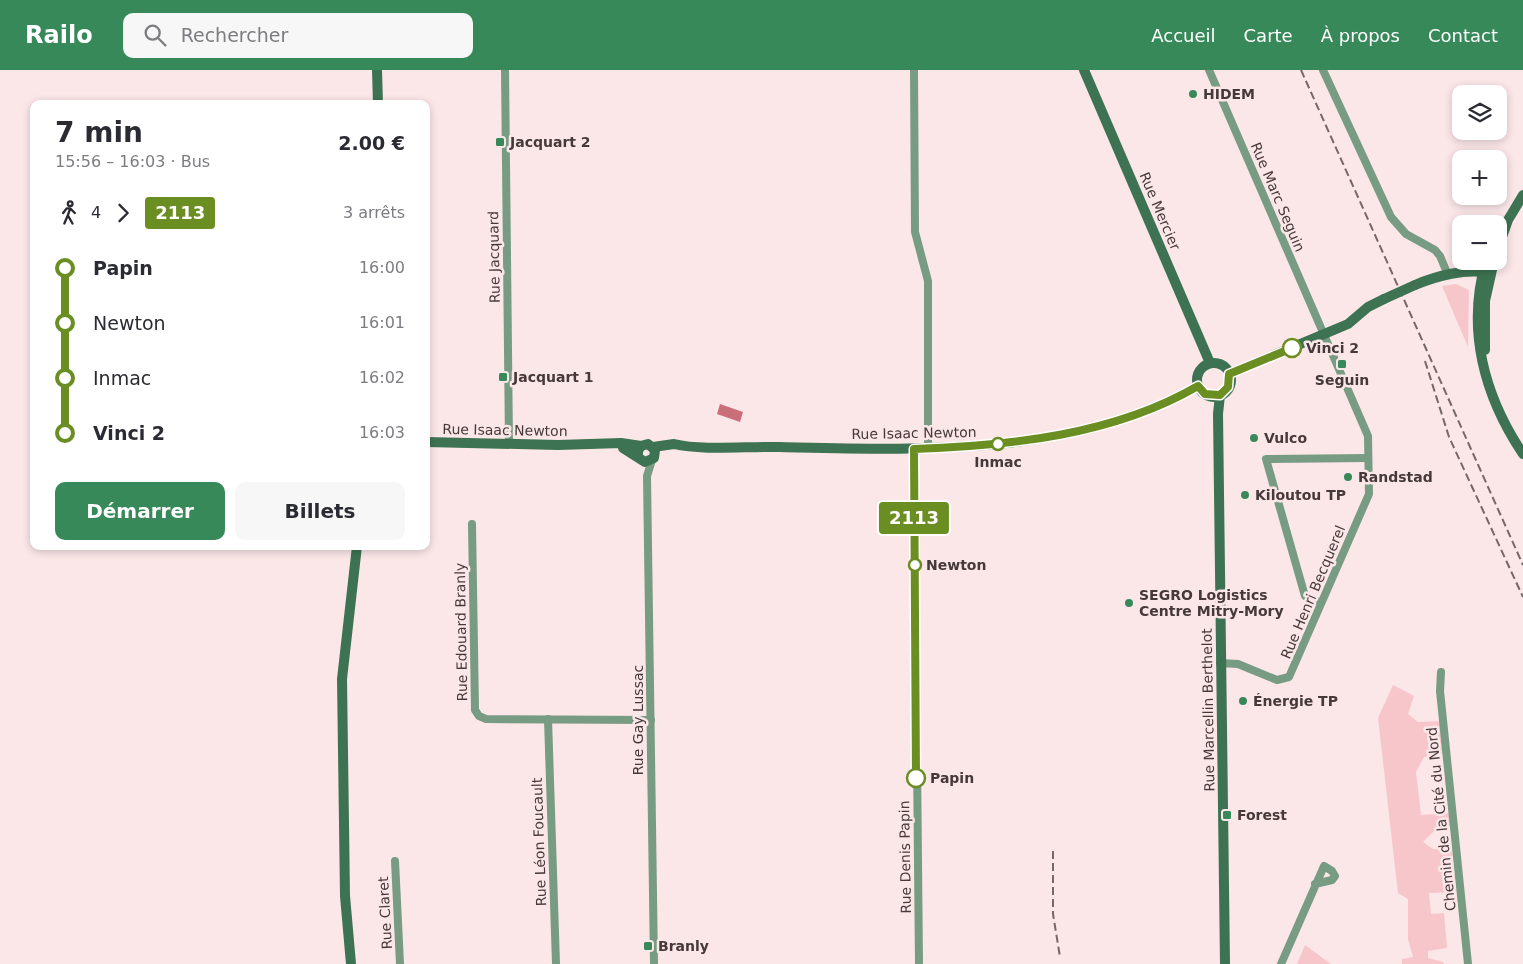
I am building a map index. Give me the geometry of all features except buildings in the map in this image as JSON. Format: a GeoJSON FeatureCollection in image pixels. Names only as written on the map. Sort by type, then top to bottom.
{"type":"FeatureCollection","features":[{"type":"Feature","properties":{"kind":"street"},"geometry":{"type":"LineString","coordinates":[[377,70],[378,100]]}},
{"type":"Feature","properties":{"kind":"street","name":"Rue Jacquard"},"geometry":{"type":"LineString","coordinates":[[505,70],[508,443]]}},
{"type":"Feature","properties":{"kind":"street"},"geometry":{"type":"LineString","coordinates":[[914,70],[915,232],[928,282],[928,448]]}},
{"type":"Feature","properties":{"kind":"street","name":"Rue Mercier"},"geometry":{"type":"LineString","coordinates":[[1084,70],[1210,363]]}},
{"type":"Feature","properties":{"kind":"street","name":"Rue Marc Seguin"},"geometry":{"type":"LineString","coordinates":[[1209,70],[1324,334]]}},
{"type":"Feature","properties":{"kind":"street"},"geometry":{"type":"LineString","coordinates":[[1323,70],[1391,217],[1406,234],[1434,250],[1440,256],[1450,275],[1484,285]]}},
{"type":"Feature","properties":{"kind":"street"},"geometry":{"type":"LineString","coordinates":[[1508,220],[1523,195]]}},
{"type":"Feature","properties":{"kind":"street"},"geometry":{"type":"LineString","coordinates":[[1489,270],[1484,285],[1484,331],[1493,395],[1505,425],[1523,454]]}},
{"type":"Feature","properties":{"kind":"street"},"geometry":{"type":"LineString","coordinates":[[1229,374],[1348,324],[1368,308],[1414,285],[1450,275],[1487,273]]}},
{"type":"Feature","properties":{"kind":"street","name":"Rue Henri Becquerel"},"geometry":{"type":"LineString","coordinates":[[1220,662],[1238,664],[1277,680],[1289,677],[1369,494],[1368,436],[1324,334]]}},
{"type":"Feature","properties":{"kind":"street"},"geometry":{"type":"LineString","coordinates":[[1210,363],[1220,364],[1229,374],[1228,387],[1220,395],[1205,394],[1198,386],[1198,375],[1210,363]]}},
{"type":"Feature","properties":{"kind":"street","name":"Rue Isaac Newton"},"geometry":{"type":"LineString","coordinates":[[612,444],[648,457],[681,445],[914,449],[1006,444],[1111,423],[1184,394],[1198,386]]}},
{"type":"Feature","properties":{"kind":"street","name":"Rue Marcellin Berthelot"},"geometry":{"type":"LineString","coordinates":[[1220,395],[1218,414],[1220,662],[1225,964]]}},
{"type":"Feature","properties":{"kind":"street","name":"Rue Isaac Newton"},"geometry":{"type":"LineString","coordinates":[[430,442],[642,446],[648,444],[648,457]]}},
{"type":"Feature","properties":{"kind":"street","name":"Rue Denis Papin"},"geometry":{"type":"LineString","coordinates":[[914,449],[919,964]]}},
{"type":"Feature","properties":{"kind":"street","name":"Rue Gay Lussac"},"geometry":{"type":"LineString","coordinates":[[648,457],[654,964]]}},
{"type":"Feature","properties":{"kind":"street"},"geometry":{"type":"LineString","coordinates":[[1321,603],[1306,596],[1266,459],[1368,458]]}},
{"type":"Feature","properties":{"kind":"street","name":"Rue Edouard Branly"},"geometry":{"type":"LineString","coordinates":[[472,524],[475,710],[479,716],[486,719],[651,720]]}},
{"type":"Feature","properties":{"kind":"street"},"geometry":{"type":"LineString","coordinates":[[348,619],[351,550]]}},
{"type":"Feature","properties":{"kind":"street"},"geometry":{"type":"LineString","coordinates":[[351,964],[345,896],[342,679],[357,550]]}},
{"type":"Feature","properties":{"kind":"street","name":"Chemin de la Cité du Nord"},"geometry":{"type":"LineString","coordinates":[[1441,672],[1440,692],[1468,964]]}},
{"type":"Feature","properties":{"kind":"street","name":"Rue Léon Foucault"},"geometry":{"type":"LineString","coordinates":[[548,719],[556,964]]}},
{"type":"Feature","properties":{"kind":"street","name":"Rue Claret"},"geometry":{"type":"LineString","coordinates":[[395,861],[400,964]]}},
{"type":"Feature","properties":{"kind":"street"},"geometry":{"type":"LineString","coordinates":[[1281,964],[1315,884]]}},
{"type":"Feature","properties":{"kind":"shaded area"},"geometry":{"type":"Polygon","coordinates":[[[1456,284],[1469,290],[1468,347],[1442,286],[1456,284]]]}},
{"type":"Feature","properties":{"kind":"shaded area"},"geometry":{"type":"Polygon","coordinates":[[[720,404],[743,412],[740,422],[717,414],[720,404]]]}},
{"type":"Feature","properties":{"kind":"shaded area"},"geometry":{"type":"Polygon","coordinates":[[[1393,685],[1414,696],[1408,714],[1418,722],[1442,721],[1445,753],[1424,757],[1416,772],[1421,815],[1451,813],[1453,825],[1434,831],[1423,842],[1433,849],[1452,850],[1456,892],[1429,893],[1431,914],[1444,913],[1447,948],[1428,951],[1428,958],[1443,962],[1444,964],[1402,964],[1402,959],[1413,957],[1408,939],[1408,899],[1398,893],[1378,718],[1393,685]]]}},
{"type":"Feature","properties":{"kind":"shaded area"},"geometry":{"type":"Polygon","coordinates":[[[1305,945],[1331,964],[1297,964],[1305,945]]]}},
{"type":"Feature","properties":{"kind":"railway"},"geometry":{"type":"LineString","coordinates":[[1301,70],[1523,565]]}},
{"type":"Feature","properties":{"kind":"railway"},"geometry":{"type":"LineString","coordinates":[[1425,361],[1449,437],[1523,597]]}},
{"type":"Feature","properties":{"kind":"railway"},"geometry":{"type":"LineString","coordinates":[[1053,851],[1053,914],[1060,957]]}},
{"type":"Feature","properties":{"kind":"bus line","name":"2113"},"geometry":{"type":"LineString","coordinates":[[916,778],[914,449],[1006,444],[1111,423],[1184,394],[1198,386],[1205,394],[1210,396],[1220,395],[1228,387],[1230,382],[1229,374],[1292,348]]}},
{"type":"Feature","properties":{"kind":"place","name":"HIDEM"},"geometry":{"type":"Point","coordinates":[1193,94]}},
{"type":"Feature","properties":{"kind":"place","name":"Jacquart 2"},"geometry":{"type":"Point","coordinates":[500,142]}},
{"type":"Feature","properties":{"kind":"place","name":"Vinci 2"},"geometry":{"type":"Point","coordinates":[1292,348]}},
{"type":"Feature","properties":{"kind":"place","name":"Seguin"},"geometry":{"type":"Point","coordinates":[1342,364]}},
{"type":"Feature","properties":{"kind":"place","name":"Jacquart 1"},"geometry":{"type":"Point","coordinates":[503,377]}},
{"type":"Feature","properties":{"kind":"place","name":"Vulco"},"geometry":{"type":"Point","coordinates":[1254,438]}},
{"type":"Feature","properties":{"kind":"place","name":"Inmac"},"geometry":{"type":"Point","coordinates":[998,444]}},
{"type":"Feature","properties":{"kind":"place","name":"Randstad"},"geometry":{"type":"Point","coordinates":[1348,477]}},
{"type":"Feature","properties":{"kind":"place","name":"Kiloutou TP"},"geometry":{"type":"Point","coordinates":[1245,495]}},
{"type":"Feature","properties":{"kind":"place","name":"Newton"},"geometry":{"type":"Point","coordinates":[915,565]}},
{"type":"Feature","properties":{"kind":"place","name":"SEGRO Logistics Centre Mitry-Mory"},"geometry":{"type":"Point","coordinates":[1129,603]}},
{"type":"Feature","properties":{"kind":"place","name":"Énergie TP"},"geometry":{"type":"Point","coordinates":[1243,701]}},
{"type":"Feature","properties":{"kind":"place","name":"Papin"},"geometry":{"type":"Point","coordinates":[916,778]}},
{"type":"Feature","properties":{"kind":"place","name":"Forest"},"geometry":{"type":"Point","coordinates":[1227,815]}},
{"type":"Feature","properties":{"kind":"place","name":"Branly"},"geometry":{"type":"Point","coordinates":[648,946]}}]}
